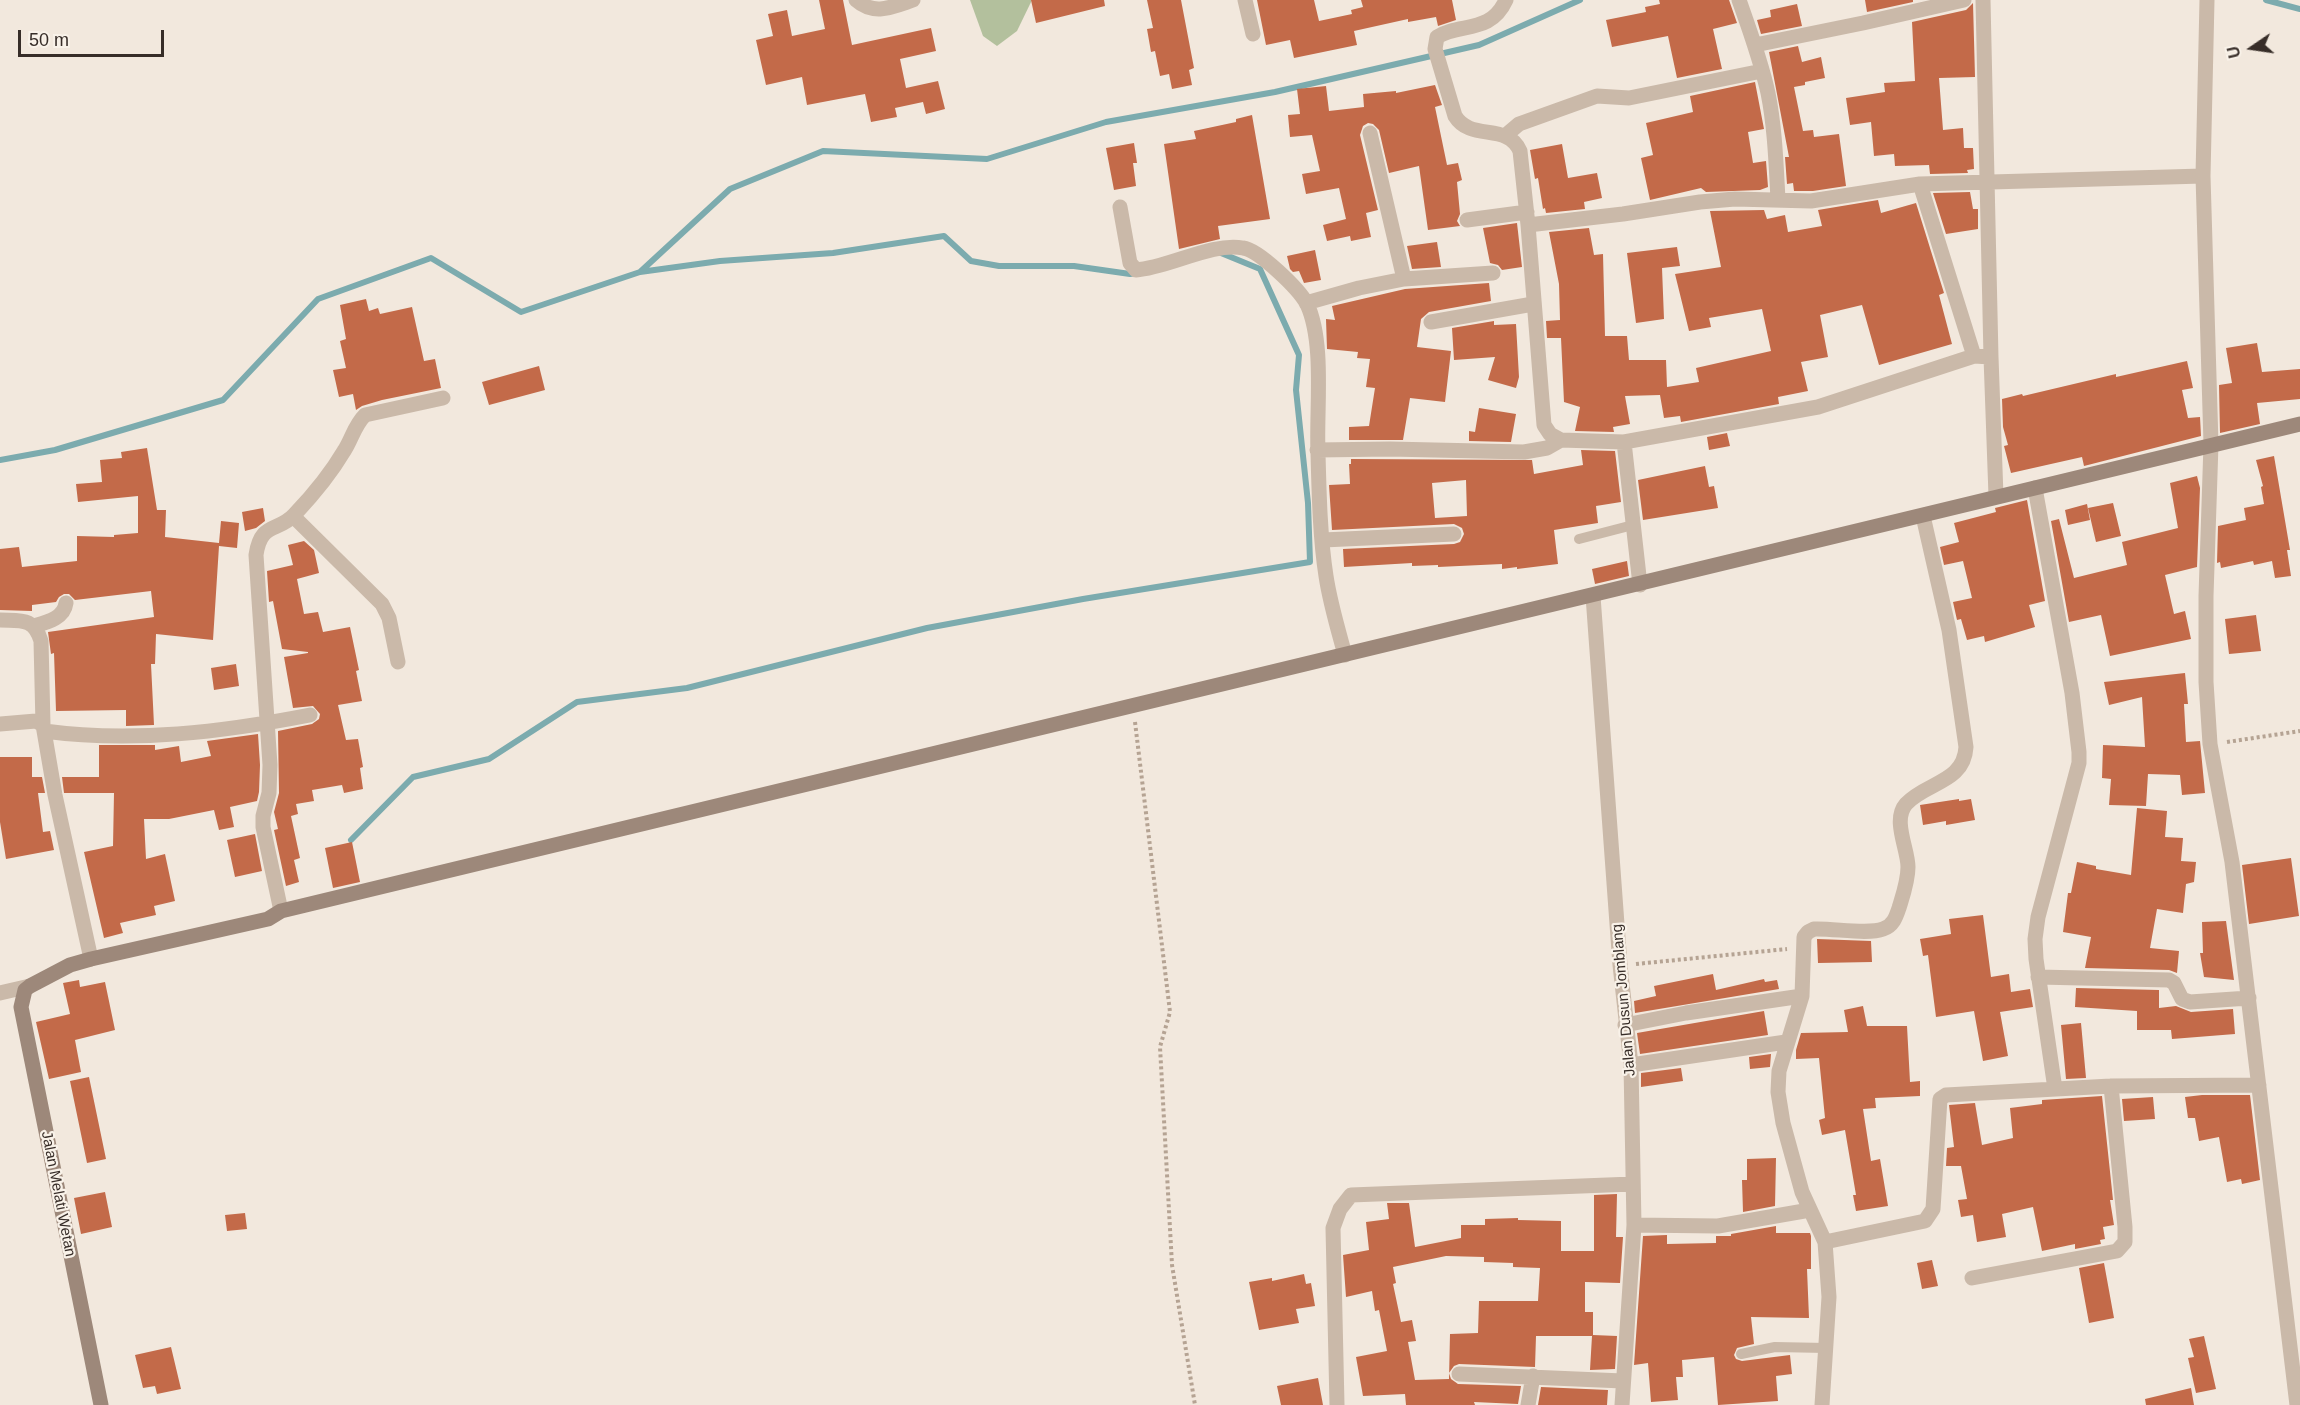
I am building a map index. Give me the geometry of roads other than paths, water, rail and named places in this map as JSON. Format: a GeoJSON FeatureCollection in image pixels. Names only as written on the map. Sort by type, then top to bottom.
{"type":"FeatureCollection","features":[{"type":"Feature","properties":{"kind":"street"},"geometry":{"type":"LineString","coordinates":[[856,0],[864,7],[875,10],[890,8],[913,0]]}},
{"type":"Feature","properties":{"kind":"street"},"geometry":{"type":"LineString","coordinates":[[1245,0],[1253,34]]}},
{"type":"Feature","properties":{"kind":"street"},"geometry":{"type":"LineString","coordinates":[[1506,0],[1497,15],[1483,23],[1437,37],[1435,49],[1459,123],[1476,131],[1491,131],[1506,135],[1517,144],[1520,151],[1528,219],[1544,425],[1550,434],[1561,440],[1624,442],[1818,407],[1974,356],[1990,357]]}},
{"type":"Feature","properties":{"kind":"street"},"geometry":{"type":"LineString","coordinates":[[1739,0],[1755,45],[1773,122],[1778,199]]}},
{"type":"Feature","properties":{"kind":"street"},"geometry":{"type":"LineString","coordinates":[[1755,45],[1964,0]]}},
{"type":"Feature","properties":{"kind":"street"},"geometry":{"type":"LineString","coordinates":[[1983,0],[1990,357],[1996,496]]}},
{"type":"Feature","properties":{"kind":"street"},"geometry":{"type":"LineString","coordinates":[[2207,0],[2203,176],[2211,444],[2205,635],[2210,744],[2232,862],[2297,1405]]}},
{"type":"Feature","properties":{"kind":"street"},"geometry":{"type":"LineString","coordinates":[[1506,135],[1519,124],[1597,96],[1629,98],[1762,71]]}},
{"type":"Feature","properties":{"kind":"street"},"geometry":{"type":"LineString","coordinates":[[1370,133],[1404,279]]}},
{"type":"Feature","properties":{"kind":"street"},"geometry":{"type":"LineString","coordinates":[[1467,220],[1623,214],[1735,199],[1822,200],[1920,184],[2203,176]]}},
{"type":"Feature","properties":{"kind":"street"},"geometry":{"type":"LineString","coordinates":[[1920,184],[1974,356]]}},
{"type":"Feature","properties":{"kind":"street"},"geometry":{"type":"LineString","coordinates":[[1120,207],[1130,263],[1136,270],[1216,250],[1243,248],[1256,252],[1297,290],[1306,303],[1317,351],[1317,450],[1326,574],[1346,655]]}},
{"type":"Feature","properties":{"kind":"street"},"geometry":{"type":"LineString","coordinates":[[1306,303],[1359,288],[1404,279],[1493,273]]}},
{"type":"Feature","properties":{"kind":"street"},"geometry":{"type":"LineString","coordinates":[[1431,322],[1533,304]]}},
{"type":"Feature","properties":{"kind":"street"},"geometry":{"type":"LineString","coordinates":[[281,911],[263,827],[263,816],[269,793],[270,751],[266,724],[256,555],[258,540],[265,532],[293,516],[338,461],[346,449],[356,423],[365,416],[443,398]]}},
{"type":"Feature","properties":{"kind":"street"},"geometry":{"type":"LineString","coordinates":[[0,993],[30,986],[70,965],[268,919],[281,911],[2300,424]]}},
{"type":"Feature","properties":{"kind":"street"},"geometry":{"type":"LineString","coordinates":[[1317,450],[1524,452],[1546,448],[1561,440]]}},
{"type":"Feature","properties":{"kind":"street"},"geometry":{"type":"LineString","coordinates":[[1624,442],[1640,585]]}},
{"type":"Feature","properties":{"kind":"street"},"geometry":{"type":"LineString","coordinates":[[2035,488],[2072,693],[2079,752],[2079,763],[2071,797],[2038,917],[2035,949],[2055,1089]]}},
{"type":"Feature","properties":{"kind":"street"},"geometry":{"type":"LineString","coordinates":[[293,516],[382,604],[389,618],[398,662]]}},
{"type":"Feature","properties":{"kind":"street"},"geometry":{"type":"LineString","coordinates":[[1822,1405],[1829,1297],[1825,1242],[1802,1192],[1783,1123],[1778,1092],[1779,1071],[1786,1042],[1802,996],[1804,937],[1814,929],[1873,931],[1884,929],[1892,924],[1906,884],[1908,869],[1901,813],[1906,804],[1960,769],[1966,758],[1949,630],[1923,516]]}},
{"type":"Feature","properties":{"kind":"street"},"geometry":{"type":"LineString","coordinates":[[1323,540],[1454,534]]}},
{"type":"Feature","properties":{"kind":"street","name":"Jalan Dusun Jomblang"},"geometry":{"type":"LineString","coordinates":[[1593,596],[1620,965],[1631,1065],[1634,1225],[1622,1405]]}},
{"type":"Feature","properties":{"kind":"street"},"geometry":{"type":"LineString","coordinates":[[34,626],[57,618],[62,614],[66,603]]}},
{"type":"Feature","properties":{"kind":"street"},"geometry":{"type":"LineString","coordinates":[[0,620],[28,622],[34,626],[41,641],[44,728],[55,795],[91,959]]}},
{"type":"Feature","properties":{"kind":"street"},"geometry":{"type":"LineString","coordinates":[[0,724],[36,722],[44,728],[147,736],[266,724],[310,715]]}},
{"type":"Feature","properties":{"kind":"street"},"geometry":{"type":"LineString","coordinates":[[2038,977],[2169,980],[2174,983],[2182,999],[2190,1002],[2249,998]]}},
{"type":"Feature","properties":{"kind":"street","name":"Jalan Melati Wetan"},"geometry":{"type":"LineString","coordinates":[[30,986],[25,990],[22,998],[23,1018],[101,1405]]}},
{"type":"Feature","properties":{"kind":"street"},"geometry":{"type":"LineString","coordinates":[[1625,1025],[1686,1013],[1802,996]]}},
{"type":"Feature","properties":{"kind":"street"},"geometry":{"type":"LineString","coordinates":[[1631,1065],[1786,1042]]}},
{"type":"Feature","properties":{"kind":"street"},"geometry":{"type":"LineString","coordinates":[[1825,1242],[1925,1221],[1930,1216],[1933,1209],[1940,1099],[1954,1094],[2111,1086],[2259,1085]]}},
{"type":"Feature","properties":{"kind":"street"},"geometry":{"type":"LineString","coordinates":[[1972,1278],[2117,1251],[2125,1242],[2111,1086]]}},
{"type":"Feature","properties":{"kind":"street"},"geometry":{"type":"LineString","coordinates":[[1337,1405],[1333,1228],[1340,1209],[1351,1196],[1633,1184]]}},
{"type":"Feature","properties":{"kind":"street"},"geometry":{"type":"LineString","coordinates":[[1634,1225],[1718,1226],[1810,1210]]}},
{"type":"Feature","properties":{"kind":"street"},"geometry":{"type":"LineString","coordinates":[[1459,1374],[1623,1381]]}},
{"type":"Feature","properties":{"kind":"street"},"geometry":{"type":"LineString","coordinates":[[1528,1405],[1533,1376]]}},
{"type":"Feature","properties":{"kind":"lane"},"geometry":{"type":"LineString","coordinates":[[1579,539],[1634,525]]}},
{"type":"Feature","properties":{"kind":"lane"},"geometry":{"type":"LineString","coordinates":[[1741,1354],[1775,1347],[1826,1348]]}},
{"type":"Feature","properties":{"kind":"waterway"},"geometry":{"type":"LineString","coordinates":[[0,460],[55,450],[223,400],[318,299],[431,258],[521,312],[640,272],[730,189],[823,151],[987,159],[1106,122],[1275,92],[1479,45],[1580,0]]}},
{"type":"Feature","properties":{"kind":"waterway"},"geometry":{"type":"LineString","coordinates":[[2266,0],[2300,9]]}},
{"type":"Feature","properties":{"kind":"waterway"},"geometry":{"type":"LineString","coordinates":[[640,272],[720,261],[833,253],[944,236],[971,261],[999,266],[1074,266],[1136,273]]}},
{"type":"Feature","properties":{"kind":"waterway"},"geometry":{"type":"LineString","coordinates":[[351,840],[413,777],[489,759],[577,702],[687,688],[927,628],[1083,599],[1310,562],[1308,503],[1296,390],[1299,355],[1260,269],[1221,253]]}}]}
